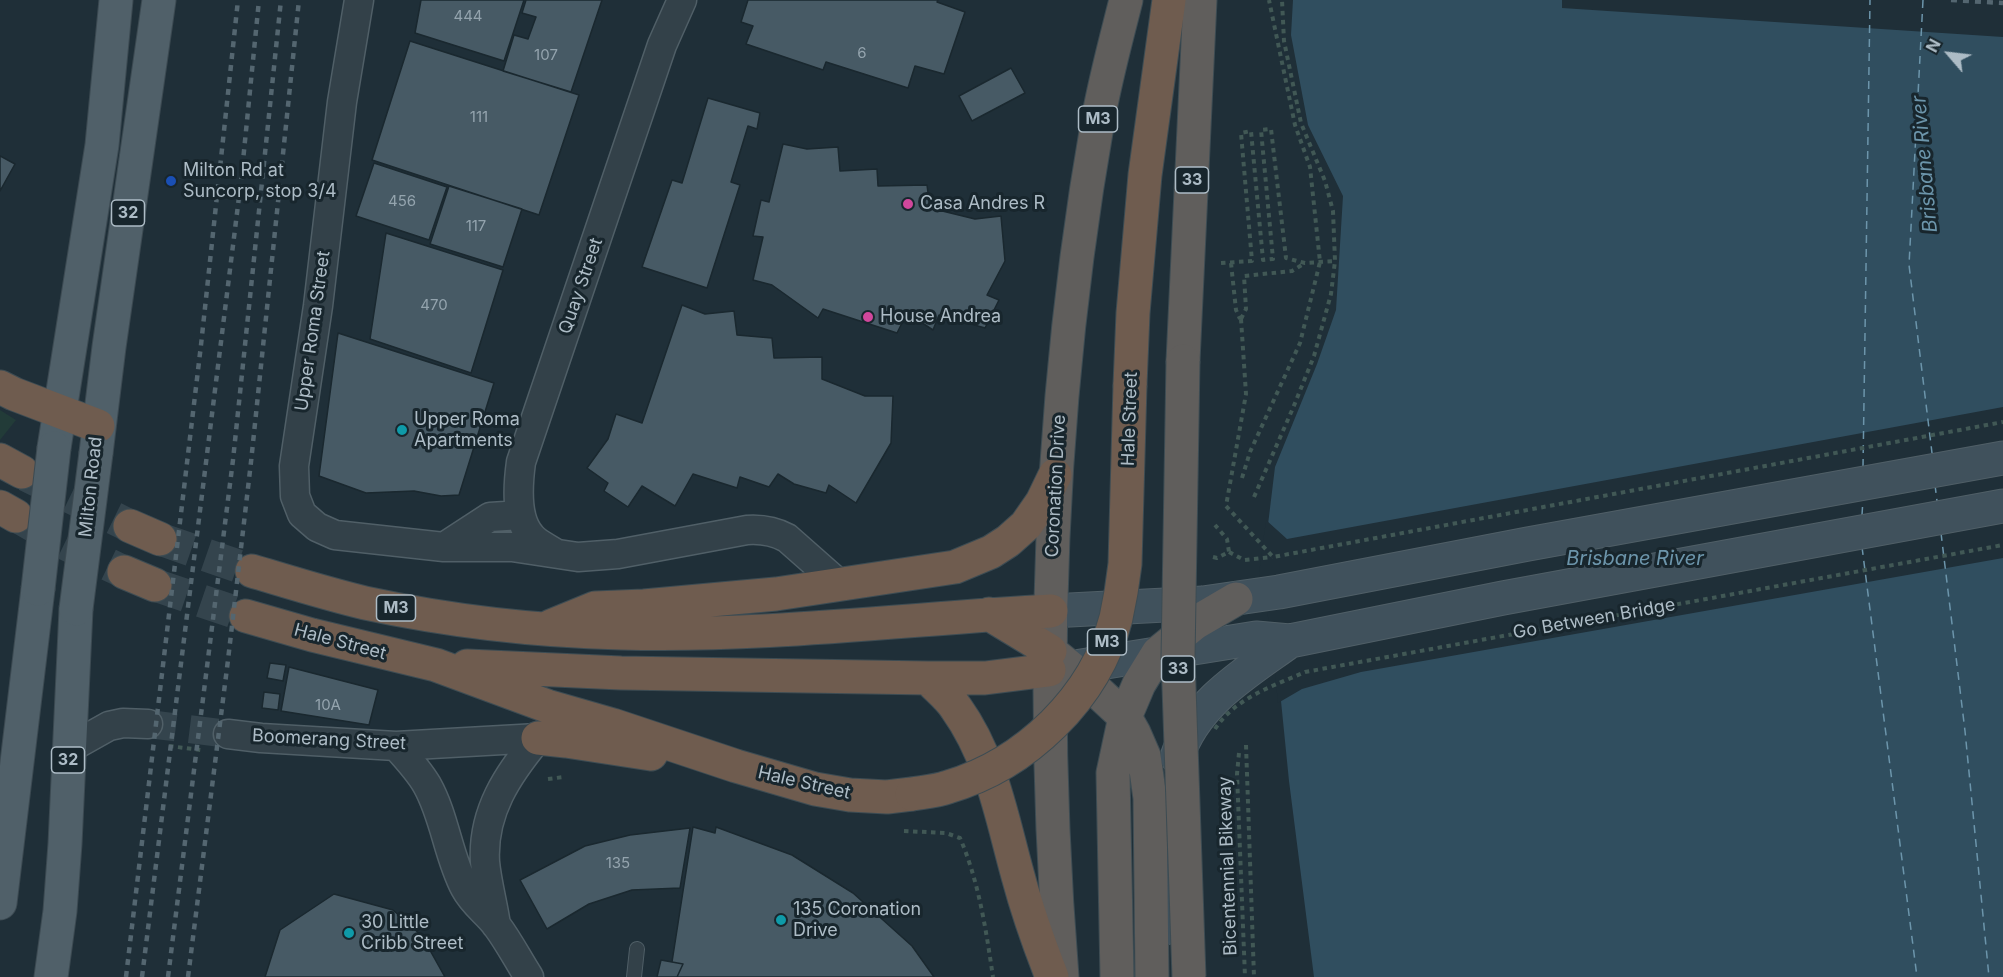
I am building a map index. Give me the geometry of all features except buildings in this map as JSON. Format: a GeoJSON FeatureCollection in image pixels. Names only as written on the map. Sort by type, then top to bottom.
{"type":"FeatureCollection","features":[{"type":"Feature","properties":{"kind":"highway","name":"Coronation Drive"},"geometry":{"type":"LineString","coordinates":[[1062,977],[1054,840],[1056,663],[1051,611],[1055,475],[1078,239],[1098,117],[1126,0]]}},
{"type":"Feature","properties":{"kind":"highway","name":"Hale Street"},"geometry":{"type":"LineString","coordinates":[[246,616],[335,641],[436,665],[547,706],[613,725],[768,776],[850,795],[886,797],[946,788],[965,782],[1014,756],[1032,743],[1064,713],[1079,694],[1101,655],[1115,620],[1125,564],[1133,313],[1145,175],[1169,0]]}},
{"type":"Feature","properties":{"kind":"highway","name":"33"},"geometry":{"type":"LineString","coordinates":[[1189,977],[1178,658],[1183,361],[1200,0]]}},
{"type":"Feature","properties":{"kind":"highway"},"geometry":{"type":"LineString","coordinates":[[0,387],[58,412],[97,440]]}},
{"type":"Feature","properties":{"kind":"highway","name":"M3"},"geometry":{"type":"LineString","coordinates":[[252,571],[364,602],[461,620],[544,629],[595,608],[776,594],[838,583],[945,569],[970,562],[1008,541],[1026,525],[1055,475]]}},
{"type":"Feature","properties":{"kind":"highway"},"geometry":{"type":"LineString","coordinates":[[130,526],[160,539]]}},
{"type":"Feature","properties":{"kind":"highway"},"geometry":{"type":"LineString","coordinates":[[124,572],[155,585]]}},
{"type":"Feature","properties":{"kind":"highway"},"geometry":{"type":"LineString","coordinates":[[1117,977],[1113,773],[1125,717],[1139,684],[1158,653],[1195,623],[1236,598]]}},
{"type":"Feature","properties":{"kind":"highway"},"geometry":{"type":"LineString","coordinates":[[544,629],[691,634],[1051,611]]}},
{"type":"Feature","properties":{"kind":"highway"},"geometry":{"type":"LineString","coordinates":[[989,614],[1125,717],[1134,733],[1144,756],[1149,790],[1152,977]]}},
{"type":"Feature","properties":{"kind":"highway"},"geometry":{"type":"LineString","coordinates":[[436,665],[621,673],[985,678],[1056,663]]}},
{"type":"Feature","properties":{"kind":"highway"},"geometry":{"type":"LineString","coordinates":[[928,678],[956,707],[979,746],[1000,806],[1035,932],[1052,977]]}},
{"type":"Feature","properties":{"kind":"highway"},"geometry":{"type":"LineString","coordinates":[[538,738],[650,754],[716,758]]}},
{"type":"Feature","properties":{"kind":"main road","name":"32"},"geometry":{"type":"LineString","coordinates":[[0,903],[58,412],[102,145],[116,0]]}},
{"type":"Feature","properties":{"kind":"main road","name":"Milton Road"},"geometry":{"type":"LineString","coordinates":[[51,977],[60,912],[65,844],[76,609],[97,440],[159,0]]}},
{"type":"Feature","properties":{"kind":"main road"},"geometry":{"type":"LineString","coordinates":[[1051,611],[1203,603],[1279,592],[1528,544],[2003,458]]}},
{"type":"Feature","properties":{"kind":"main road","name":"Go Between Bridge"},"geometry":{"type":"LineString","coordinates":[[1056,663],[1158,653],[1256,638],[1290,641],[1515,596],[2003,506]]}},
{"type":"Feature","properties":{"kind":"main road"},"geometry":{"type":"LineString","coordinates":[[1163,977],[1172,784],[1175,764],[1183,741],[1193,721],[1214,700],[1236,680],[1290,641]]}},
{"type":"Feature","properties":{"kind":"street","name":"Upper Roma Street"},"geometry":{"type":"LineString","coordinates":[[359,0],[342,102],[318,306],[294,466],[295,496],[302,514],[317,527],[335,535],[444,547],[512,547],[578,557],[618,554],[747,530],[758,530],[779,534],[794,542],[838,583]]}},
{"type":"Feature","properties":{"kind":"street","name":"Quay Street"},"geometry":{"type":"LineString","coordinates":[[555,553],[531,536],[521,514],[518,489],[521,462],[678,4]]}},
{"type":"Feature","properties":{"kind":"street"},"geometry":{"type":"LineString","coordinates":[[444,547],[490,517],[521,514]]}},
{"type":"Feature","properties":{"kind":"street"},"geometry":{"type":"LineString","coordinates":[[68,749],[110,726],[123,723],[153,734]]}},
{"type":"Feature","properties":{"kind":"street","name":"Boomerang Street"},"geometry":{"type":"LineString","coordinates":[[228,734],[396,746],[538,738]]}},
{"type":"Feature","properties":{"kind":"street"},"geometry":{"type":"LineString","coordinates":[[496,925],[485,862],[486,832],[497,797],[506,780],[538,738]]}},
{"type":"Feature","properties":{"kind":"street"},"geometry":{"type":"LineString","coordinates":[[396,746],[427,785],[465,890],[474,903],[496,925],[529,977]]}},
{"type":"Feature","properties":{"kind":"lane"},"geometry":{"type":"LineString","coordinates":[[634,977],[637,949]]}},
{"type":"Feature","properties":{"kind":"path"},"geometry":{"type":"LineString","coordinates":[[1242,478],[1250,452],[1300,343],[1320,262],[1310,167],[1295,125],[1269,0]]}},
{"type":"Feature","properties":{"kind":"path"},"geometry":{"type":"LineString","coordinates":[[1254,497],[1314,356],[1331,294],[1335,261],[1333,211],[1301,123],[1284,41],[1282,0]]}},
{"type":"Feature","properties":{"kind":"path"},"geometry":{"type":"LineString","coordinates":[[1273,557],[1226,506],[1246,394],[1240,319],[1236,310],[1231,263],[1252,261],[1241,133],[1251,131],[1263,260],[1273,259],[1262,130],[1270,129],[1286,258],[1305,263],[1335,261]]}},
{"type":"Feature","properties":{"kind":"path"},"geometry":{"type":"LineString","coordinates":[[1240,319],[1246,309],[1244,276],[1292,271],[1305,263]]}},
{"type":"Feature","properties":{"kind":"path"},"geometry":{"type":"LineString","coordinates":[[1229,552],[1244,560],[1273,557],[2003,423]]}},
{"type":"Feature","properties":{"kind":"path"},"geometry":{"type":"LineString","coordinates":[[1212,521],[1227,539],[1229,552]]}},
{"type":"Feature","properties":{"kind":"path","name":"Go Between Bridge"},"geometry":{"type":"LineString","coordinates":[[1214,732],[1224,716],[1256,693],[1305,672],[2003,545]]}},
{"type":"Feature","properties":{"kind":"path"},"geometry":{"type":"LineString","coordinates":[[1217,558],[1229,552]]}},
{"type":"Feature","properties":{"kind":"path"},"geometry":{"type":"LineString","coordinates":[[153,734],[203,751]]}},
{"type":"Feature","properties":{"kind":"path"},"geometry":{"type":"LineString","coordinates":[[1246,745],[1254,977]]}},
{"type":"Feature","properties":{"kind":"path","name":"Bicentennial Bikeway"},"geometry":{"type":"LineString","coordinates":[[1239,753],[1237,774],[1245,977]]}},
{"type":"Feature","properties":{"kind":"path"},"geometry":{"type":"LineString","coordinates":[[946,833],[960,838],[968,858],[977,889],[993,977]]}},
{"type":"Feature","properties":{"kind":"green space"},"geometry":{"type":"Polygon","coordinates":[[[0,410],[16,420],[0,440],[0,410]]]}},
{"type":"Feature","properties":{"kind":"water","name":"Brisbane River"},"geometry":{"type":"Polygon","coordinates":[[[1293,0],[2003,0],[2003,977],[1314,977],[1289,781],[1274,631],[1262,574],[1275,467],[1317,364],[1336,310],[1343,196],[1308,125],[1291,35],[1293,0]]]}},
{"type":"Feature","properties":{"kind":"pier"},"geometry":{"type":"Polygon","coordinates":[[[1562,0],[2003,0],[2003,37],[1562,8],[1562,0]]]}},
{"type":"Feature","properties":{"kind":"pier"},"geometry":{"type":"Polygon","coordinates":[[[2003,407],[2003,558],[1361,672],[1302,689],[1278,703],[1271,631],[1259,574],[1266,520],[1287,539],[2003,407]]]}},
{"type":"Feature","properties":{"kind":"ferry route"},"geometry":{"type":"LineString","coordinates":[[1863,467],[1870,0]]}},
{"type":"Feature","properties":{"kind":"ferry route"},"geometry":{"type":"LineString","coordinates":[[1923,0],[1909,265],[1932,453]]}},
{"type":"Feature","properties":{"kind":"ferry route"},"geometry":{"type":"LineString","coordinates":[[1935,485],[1937,501]]}},
{"type":"Feature","properties":{"kind":"ferry route"},"geometry":{"type":"LineString","coordinates":[[1862,515],[1863,499]]}},
{"type":"Feature","properties":{"kind":"ferry route"},"geometry":{"type":"LineString","coordinates":[[1941,533],[1965,731],[1989,977]]}},
{"type":"Feature","properties":{"kind":"ferry route"},"geometry":{"type":"LineString","coordinates":[[1862,547],[1917,977]]}},
{"type":"Feature","properties":{"kind":"tunnel"},"geometry":{"type":"LineString","coordinates":[[26,475],[130,526]]}},
{"type":"Feature","properties":{"kind":"tunnel"},"geometry":{"type":"LineString","coordinates":[[22,519],[64,543],[124,572]]}},
{"type":"Feature","properties":{"kind":"tunnel"},"geometry":{"type":"LineString","coordinates":[[160,539],[252,571]]}},
{"type":"Feature","properties":{"kind":"tunnel"},"geometry":{"type":"LineString","coordinates":[[155,585],[246,616]]}},
{"type":"Feature","properties":{"kind":"tunnel"},"geometry":{"type":"LineString","coordinates":[[148,724],[228,734]]}},
{"type":"Feature","properties":{"kind":"railway"},"geometry":{"type":"LineString","coordinates":[[126,977],[201,345],[238,0]]}},
{"type":"Feature","properties":{"kind":"railway"},"geometry":{"type":"LineString","coordinates":[[142,977],[241,181],[259,0]]}},
{"type":"Feature","properties":{"kind":"railway"},"geometry":{"type":"LineString","coordinates":[[168,977],[233,460],[281,0]]}},
{"type":"Feature","properties":{"kind":"railway"},"geometry":{"type":"LineString","coordinates":[[188,977],[251,462],[299,0]]}},
{"type":"Feature","properties":{"kind":"railway"},"geometry":{"type":"LineString","coordinates":[[1951,0],[2003,3]]}},
{"type":"Feature","properties":{"kind":"place","name":"Milton Rd at Suncorp, stop 3/4"},"geometry":{"type":"Point","coordinates":[171,181]}},
{"type":"Feature","properties":{"kind":"place","name":"Casa Andres R"},"geometry":{"type":"Point","coordinates":[908,204]}},
{"type":"Feature","properties":{"kind":"place","name":"House Andrea"},"geometry":{"type":"Point","coordinates":[868,317]}},
{"type":"Feature","properties":{"kind":"place","name":"Upper Roma Apartments"},"geometry":{"type":"Point","coordinates":[402,430]}},
{"type":"Feature","properties":{"kind":"place","name":"135 Coronation Drive"},"geometry":{"type":"Point","coordinates":[781,920]}},
{"type":"Feature","properties":{"kind":"place","name":"30 Little Cribb Street"},"geometry":{"type":"Point","coordinates":[349,933]}}]}
